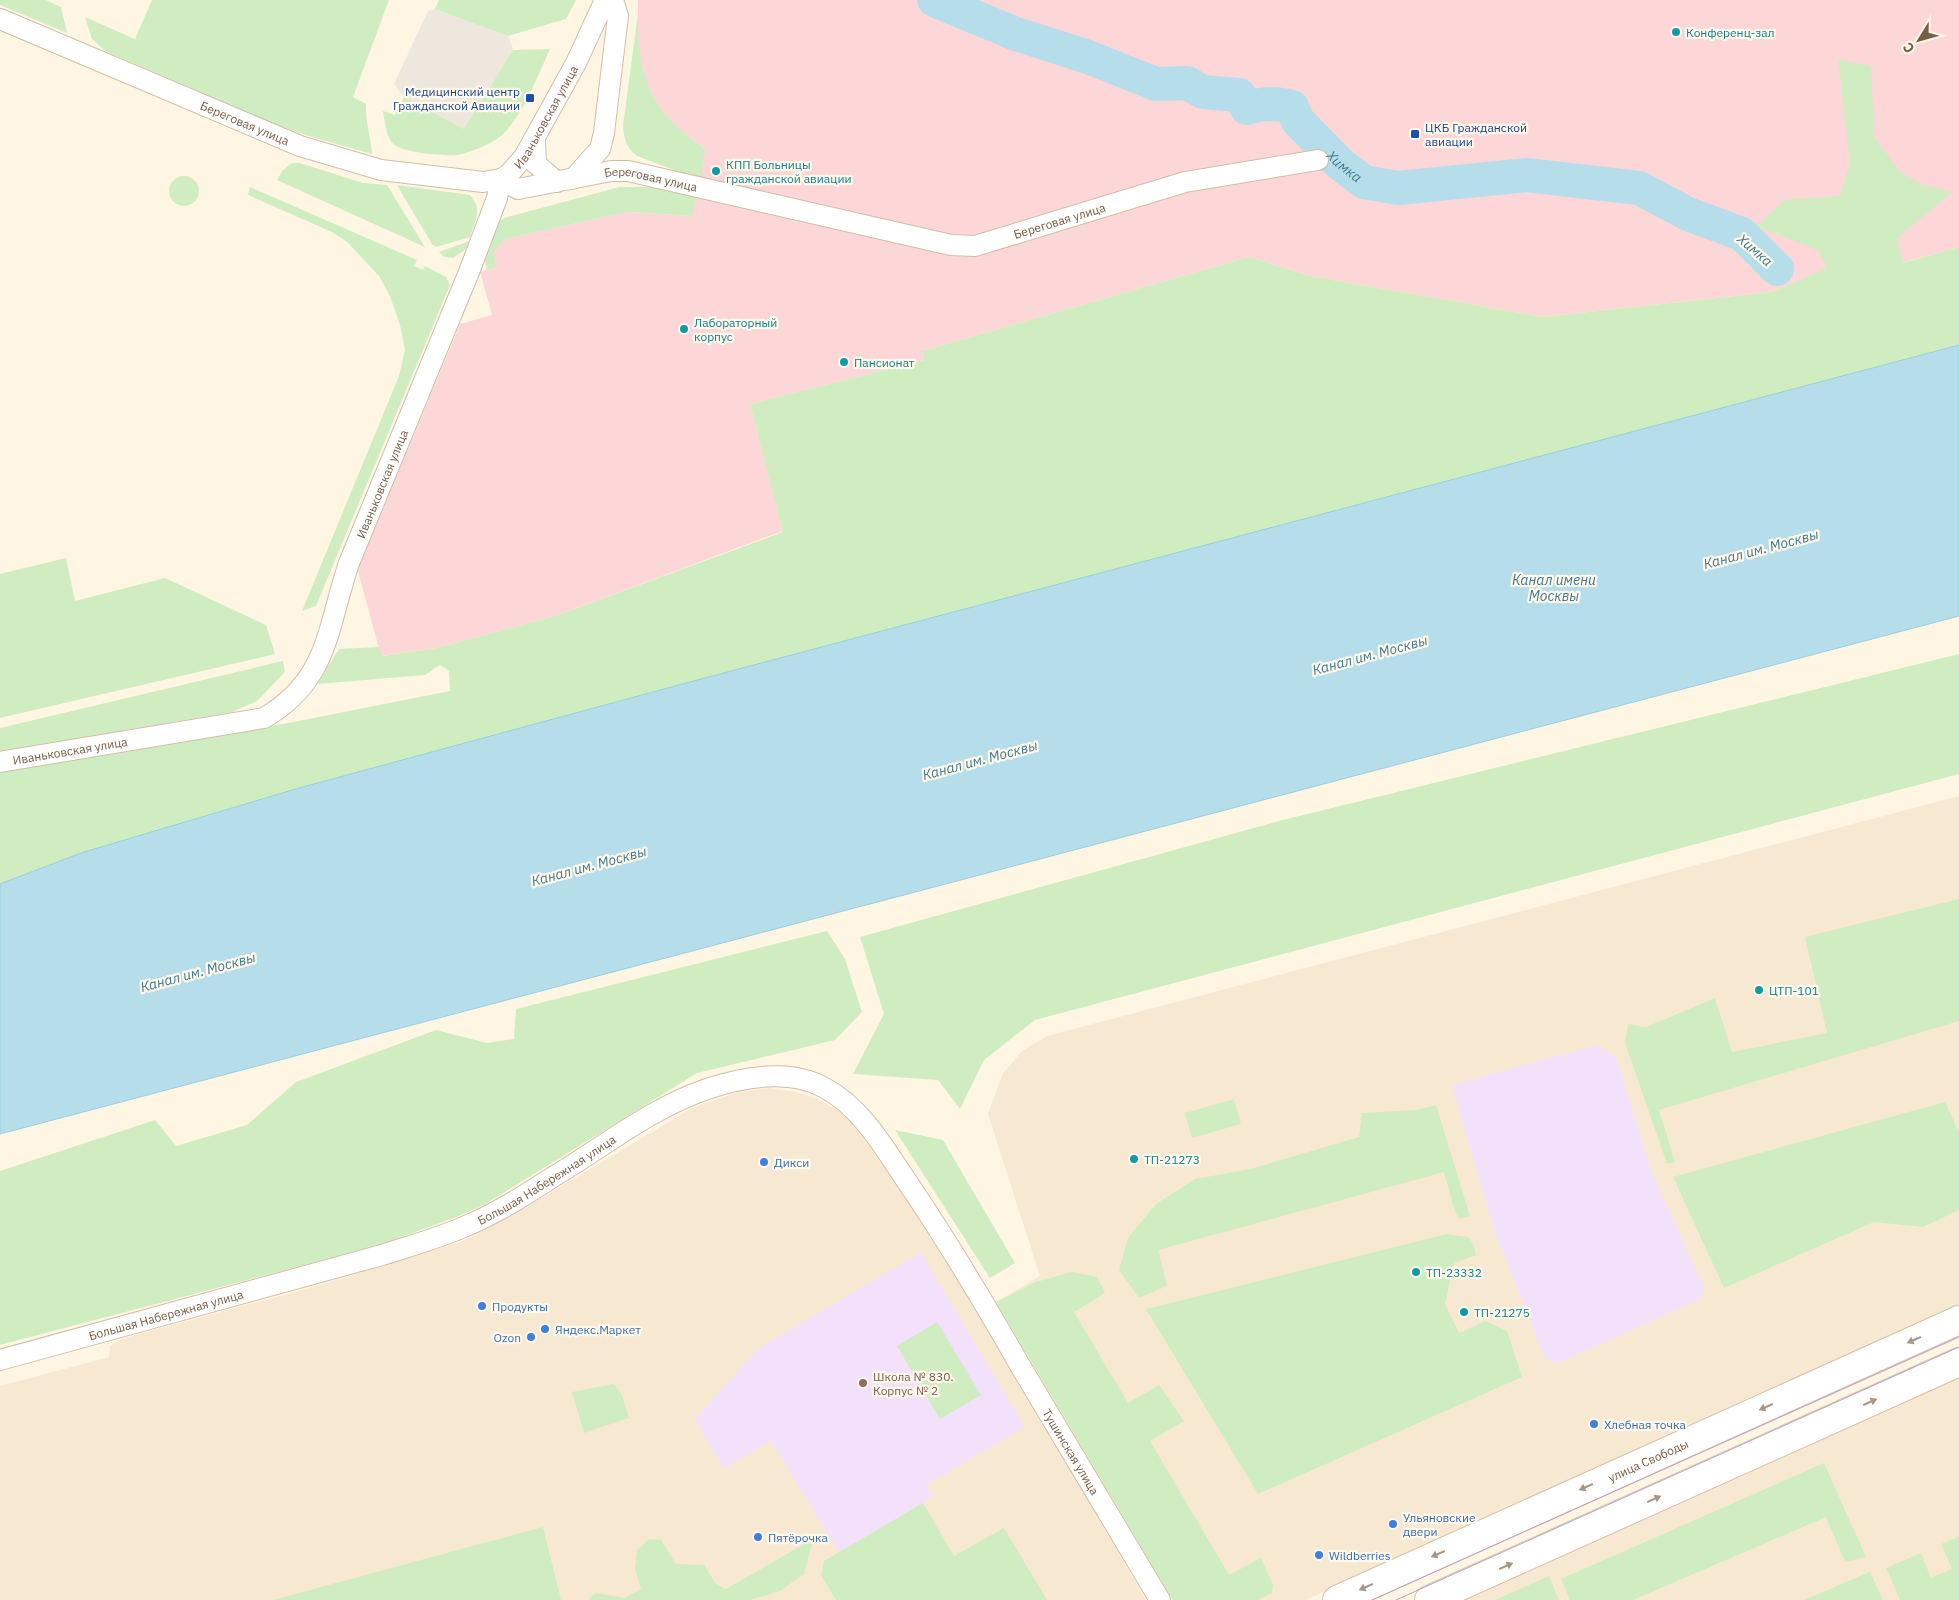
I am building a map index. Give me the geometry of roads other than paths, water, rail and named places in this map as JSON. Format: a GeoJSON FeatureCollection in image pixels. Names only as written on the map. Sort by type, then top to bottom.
{"type":"FeatureCollection","features":[{"type":"Feature","properties":{"kind":"main road","name":"улица Свободы"},"geometry":{"type":"LineString","coordinates":[[1337,1600],[1959,1320]]}},
{"type":"Feature","properties":{"kind":"main road"},"geometry":{"type":"LineString","coordinates":[[1429,1600],[1959,1362]]}},
{"type":"Feature","properties":{"kind":"street","name":"Иваньковская улица"},"geometry":{"type":"LineString","coordinates":[[0,762],[264,718],[298,694],[314,672],[329,634],[349,563],[469,272],[497,198],[501,179],[509,174],[524,157],[535,140],[590,35],[604,0]]}},
{"type":"Feature","properties":{"kind":"street"},"geometry":{"type":"LineString","coordinates":[[535,140],[536,164],[565,181],[600,149],[604,133],[618,16],[614,0]]}},
{"type":"Feature","properties":{"kind":"street","name":"Береговая улица"},"geometry":{"type":"LineString","coordinates":[[0,19],[291,142],[339,159],[382,170],[483,182],[501,179],[518,190],[611,171],[635,173],[951,245],[976,246],[1185,182],[1318,160]]}},
{"type":"Feature","properties":{"kind":"street"},"geometry":{"type":"LineString","coordinates":[[604,133],[610,150],[635,173]]}},
{"type":"Feature","properties":{"kind":"street","name":"Большая Набережная улица"},"geometry":{"type":"LineString","coordinates":[[0,1360],[382,1255],[443,1235],[467,1226],[522,1196],[672,1103],[706,1089],[741,1080],[774,1076],[800,1078],[822,1086],[852,1107],[874,1132],[931,1217],[984,1303]]}},
{"type":"Feature","properties":{"kind":"street","name":"Тушинская улица"},"geometry":{"type":"LineString","coordinates":[[984,1303],[1160,1600]]}},
{"type":"Feature","properties":{"kind":"water","name":"Канал имени Москвы"},"geometry":{"type":"Polygon","coordinates":[[[1959,345],[1959,616],[0,1134],[0,884],[81,853],[299,788],[686,683],[1959,345]]]}},
{"type":"Feature","properties":{"kind":"waterway","name":"Химка"},"geometry":{"type":"LineString","coordinates":[[934,0],[1016,34],[1088,57],[1156,84],[1187,83],[1203,92],[1239,95],[1247,108],[1269,104],[1292,107],[1298,121],[1339,163],[1364,182],[1398,188],[1527,175],[1639,188],[1688,214],[1742,234],[1777,269]]}},
{"type":"Feature","properties":{"kind":"tram line"},"geometry":{"type":"LineString","coordinates":[[1372,1600],[1959,1337]]}},
{"type":"Feature","properties":{"kind":"tram line"},"geometry":{"type":"LineString","coordinates":[[1396,1600],[1959,1347]]}},
{"type":"Feature","properties":{"kind":"place","name":"Конференц-зал"},"geometry":{"type":"Point","coordinates":[1676,32]}},
{"type":"Feature","properties":{"kind":"place","name":"Медицинский центр Гражданской Авиации"},"geometry":{"type":"Point","coordinates":[530,98]}},
{"type":"Feature","properties":{"kind":"place","name":"ЦКБ Гражданской авиации"},"geometry":{"type":"Point","coordinates":[1415,134]}},
{"type":"Feature","properties":{"kind":"place","name":"КПП Больницы гражданской авиации"},"geometry":{"type":"Point","coordinates":[716,171]}},
{"type":"Feature","properties":{"kind":"place","name":"Лабораторный корпус"},"geometry":{"type":"Point","coordinates":[684,329]}},
{"type":"Feature","properties":{"kind":"place","name":"Пансионат"},"geometry":{"type":"Point","coordinates":[844,362]}},
{"type":"Feature","properties":{"kind":"place","name":"ЦТП-101"},"geometry":{"type":"Point","coordinates":[1759,990]}},
{"type":"Feature","properties":{"kind":"place","name":"ТП-21273"},"geometry":{"type":"Point","coordinates":[1134,1159]}},
{"type":"Feature","properties":{"kind":"place","name":"Дикси"},"geometry":{"type":"Point","coordinates":[764,1162]}},
{"type":"Feature","properties":{"kind":"place","name":"ТП-23332"},"geometry":{"type":"Point","coordinates":[1416,1272]}},
{"type":"Feature","properties":{"kind":"place","name":"Продукты"},"geometry":{"type":"Point","coordinates":[482,1306]}},
{"type":"Feature","properties":{"kind":"place","name":"ТП-21275"},"geometry":{"type":"Point","coordinates":[1464,1312]}},
{"type":"Feature","properties":{"kind":"place","name":"Яндекс.Маркет"},"geometry":{"type":"Point","coordinates":[545,1329]}},
{"type":"Feature","properties":{"kind":"place","name":"Ozon"},"geometry":{"type":"Point","coordinates":[531,1337]}},
{"type":"Feature","properties":{"kind":"place","name":"Школа № 830. Корпус № 2"},"geometry":{"type":"Point","coordinates":[863,1383]}},
{"type":"Feature","properties":{"kind":"place","name":"Хлебная точка"},"geometry":{"type":"Point","coordinates":[1594,1424]}},
{"type":"Feature","properties":{"kind":"place","name":"Ульяновские двери"},"geometry":{"type":"Point","coordinates":[1393,1524]}},
{"type":"Feature","properties":{"kind":"place","name":"Пятёрочка"},"geometry":{"type":"Point","coordinates":[758,1537]}},
{"type":"Feature","properties":{"kind":"place","name":"Wildberries"},"geometry":{"type":"Point","coordinates":[1319,1555]}},
{"type":"Feature","properties":{"kind":"water label","name":"Канал им. Москвы"},"geometry":{"type":"Point","coordinates":[1761,549]}},
{"type":"Feature","properties":{"kind":"water label","name":"Канал им. Москвы"},"geometry":{"type":"Point","coordinates":[1370,655]}},
{"type":"Feature","properties":{"kind":"water label","name":"Канал им. Москвы"},"geometry":{"type":"Point","coordinates":[980,760]}},
{"type":"Feature","properties":{"kind":"water label","name":"Канал им. Москвы"},"geometry":{"type":"Point","coordinates":[589,866]}},
{"type":"Feature","properties":{"kind":"water label","name":"Канал им. Москвы"},"geometry":{"type":"Point","coordinates":[198,972]}}]}
